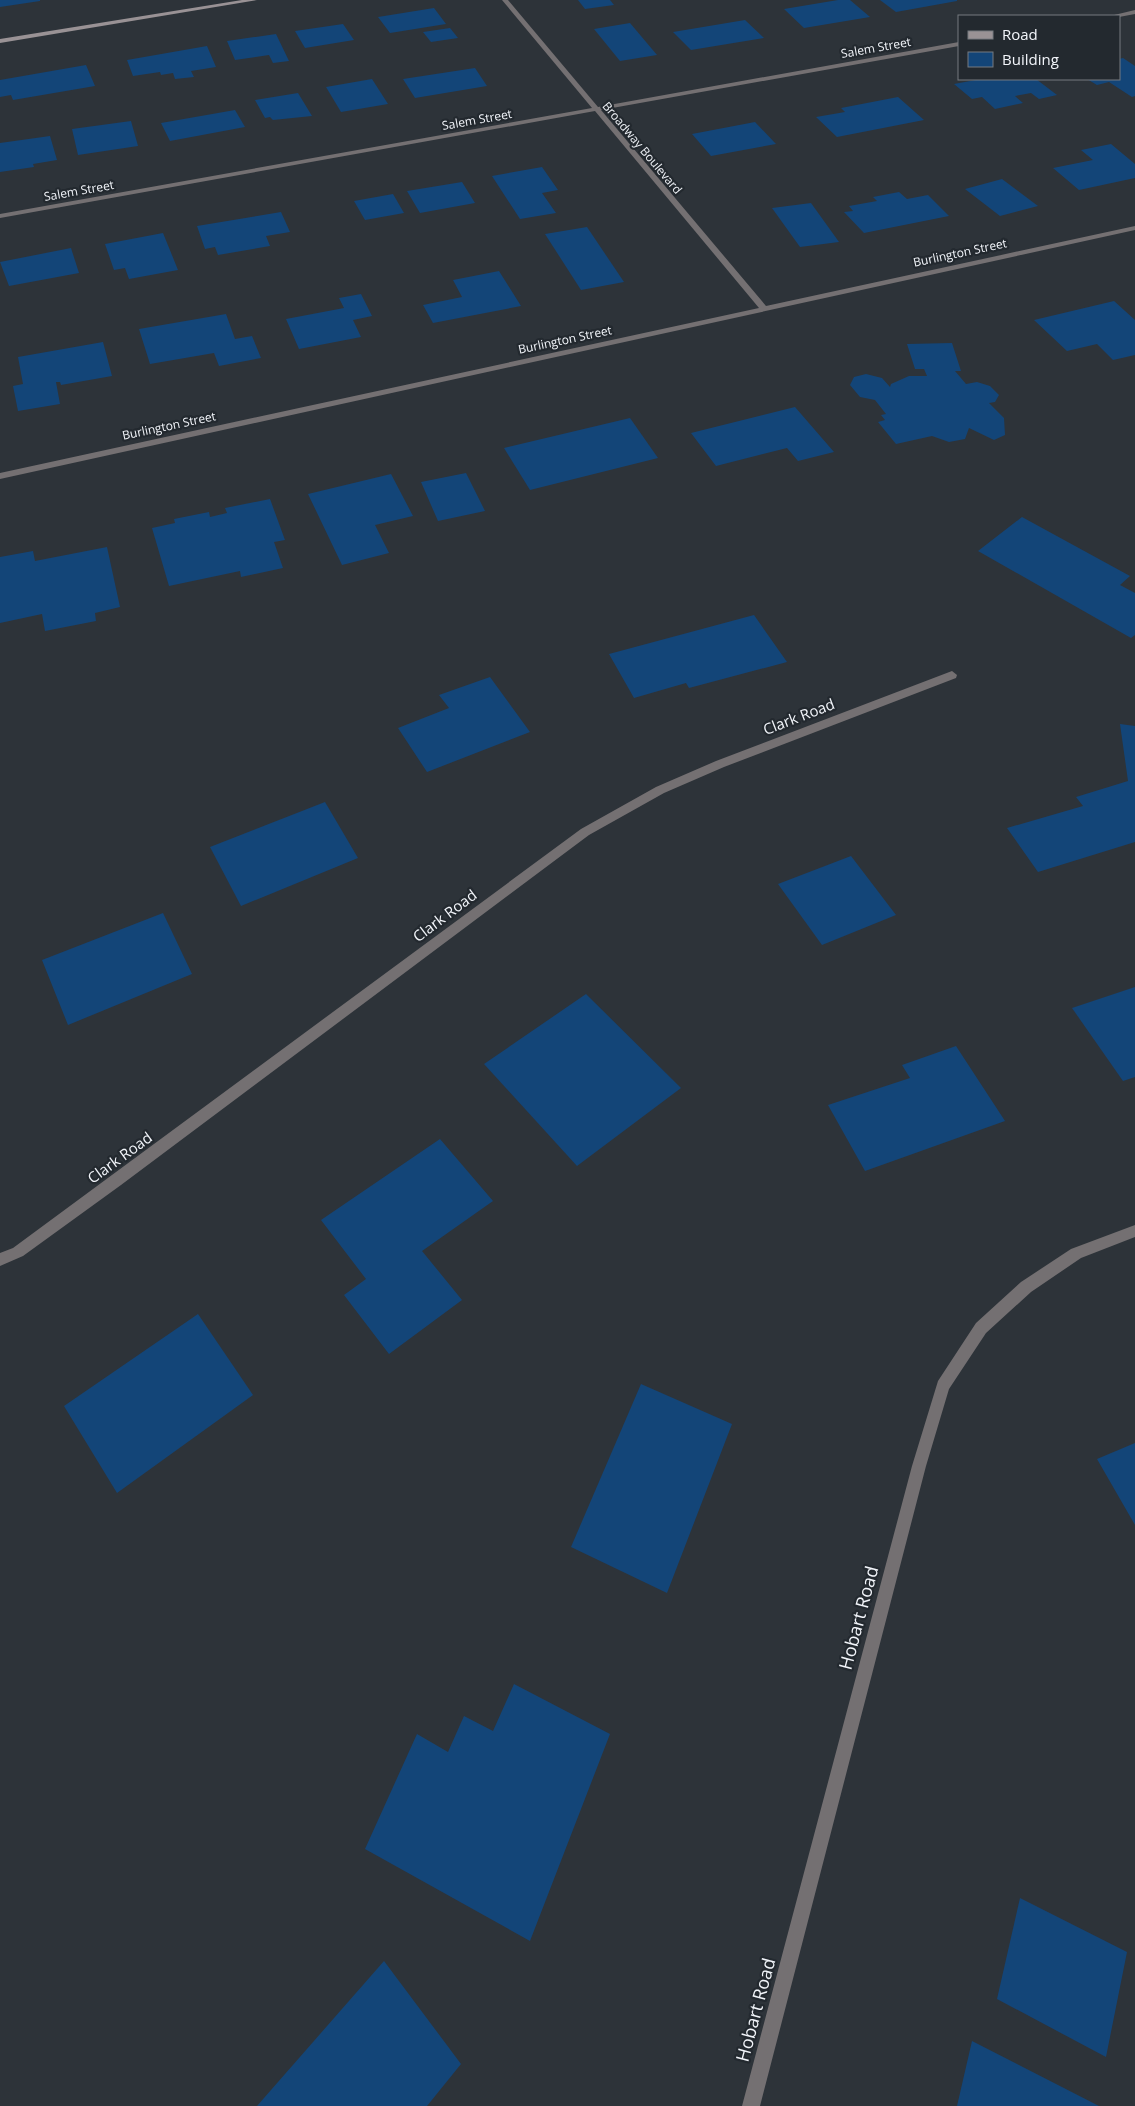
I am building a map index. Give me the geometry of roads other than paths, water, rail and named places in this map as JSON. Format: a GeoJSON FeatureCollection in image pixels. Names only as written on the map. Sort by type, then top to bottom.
{"type":"FeatureCollection","features":[{"type":"Feature","properties":{"kind":"street"},"geometry":{"type":"LineString","coordinates":[[0,41],[254,0]]}},
{"type":"Feature","properties":{"kind":"street","name":"Broadway Boulevard"},"geometry":{"type":"LineString","coordinates":[[505,0],[595,110],[764,309]]}},
{"type":"Feature","properties":{"kind":"street"},"geometry":{"type":"LineString","coordinates":[[1120,15],[1134,13]]}},
{"type":"Feature","properties":{"kind":"street","name":"Salem Street"},"geometry":{"type":"LineString","coordinates":[[0,216],[958,44]]}},
{"type":"Feature","properties":{"kind":"street","name":"Burlington Street"},"geometry":{"type":"LineString","coordinates":[[0,476],[1135,228]]}},
{"type":"Feature","properties":{"kind":"street","name":"Clark Road"},"geometry":{"type":"LineString","coordinates":[[0,1260],[18,1252],[116,1182],[585,832],[660,790],[720,764],[952,675]]}},
{"type":"Feature","properties":{"kind":"street","name":"Hobart Road"},"geometry":{"type":"LineString","coordinates":[[751,2106],[919,1466],[943,1386],[981,1328],[1026,1287],[1076,1253],[1135,1230]]}}]}
